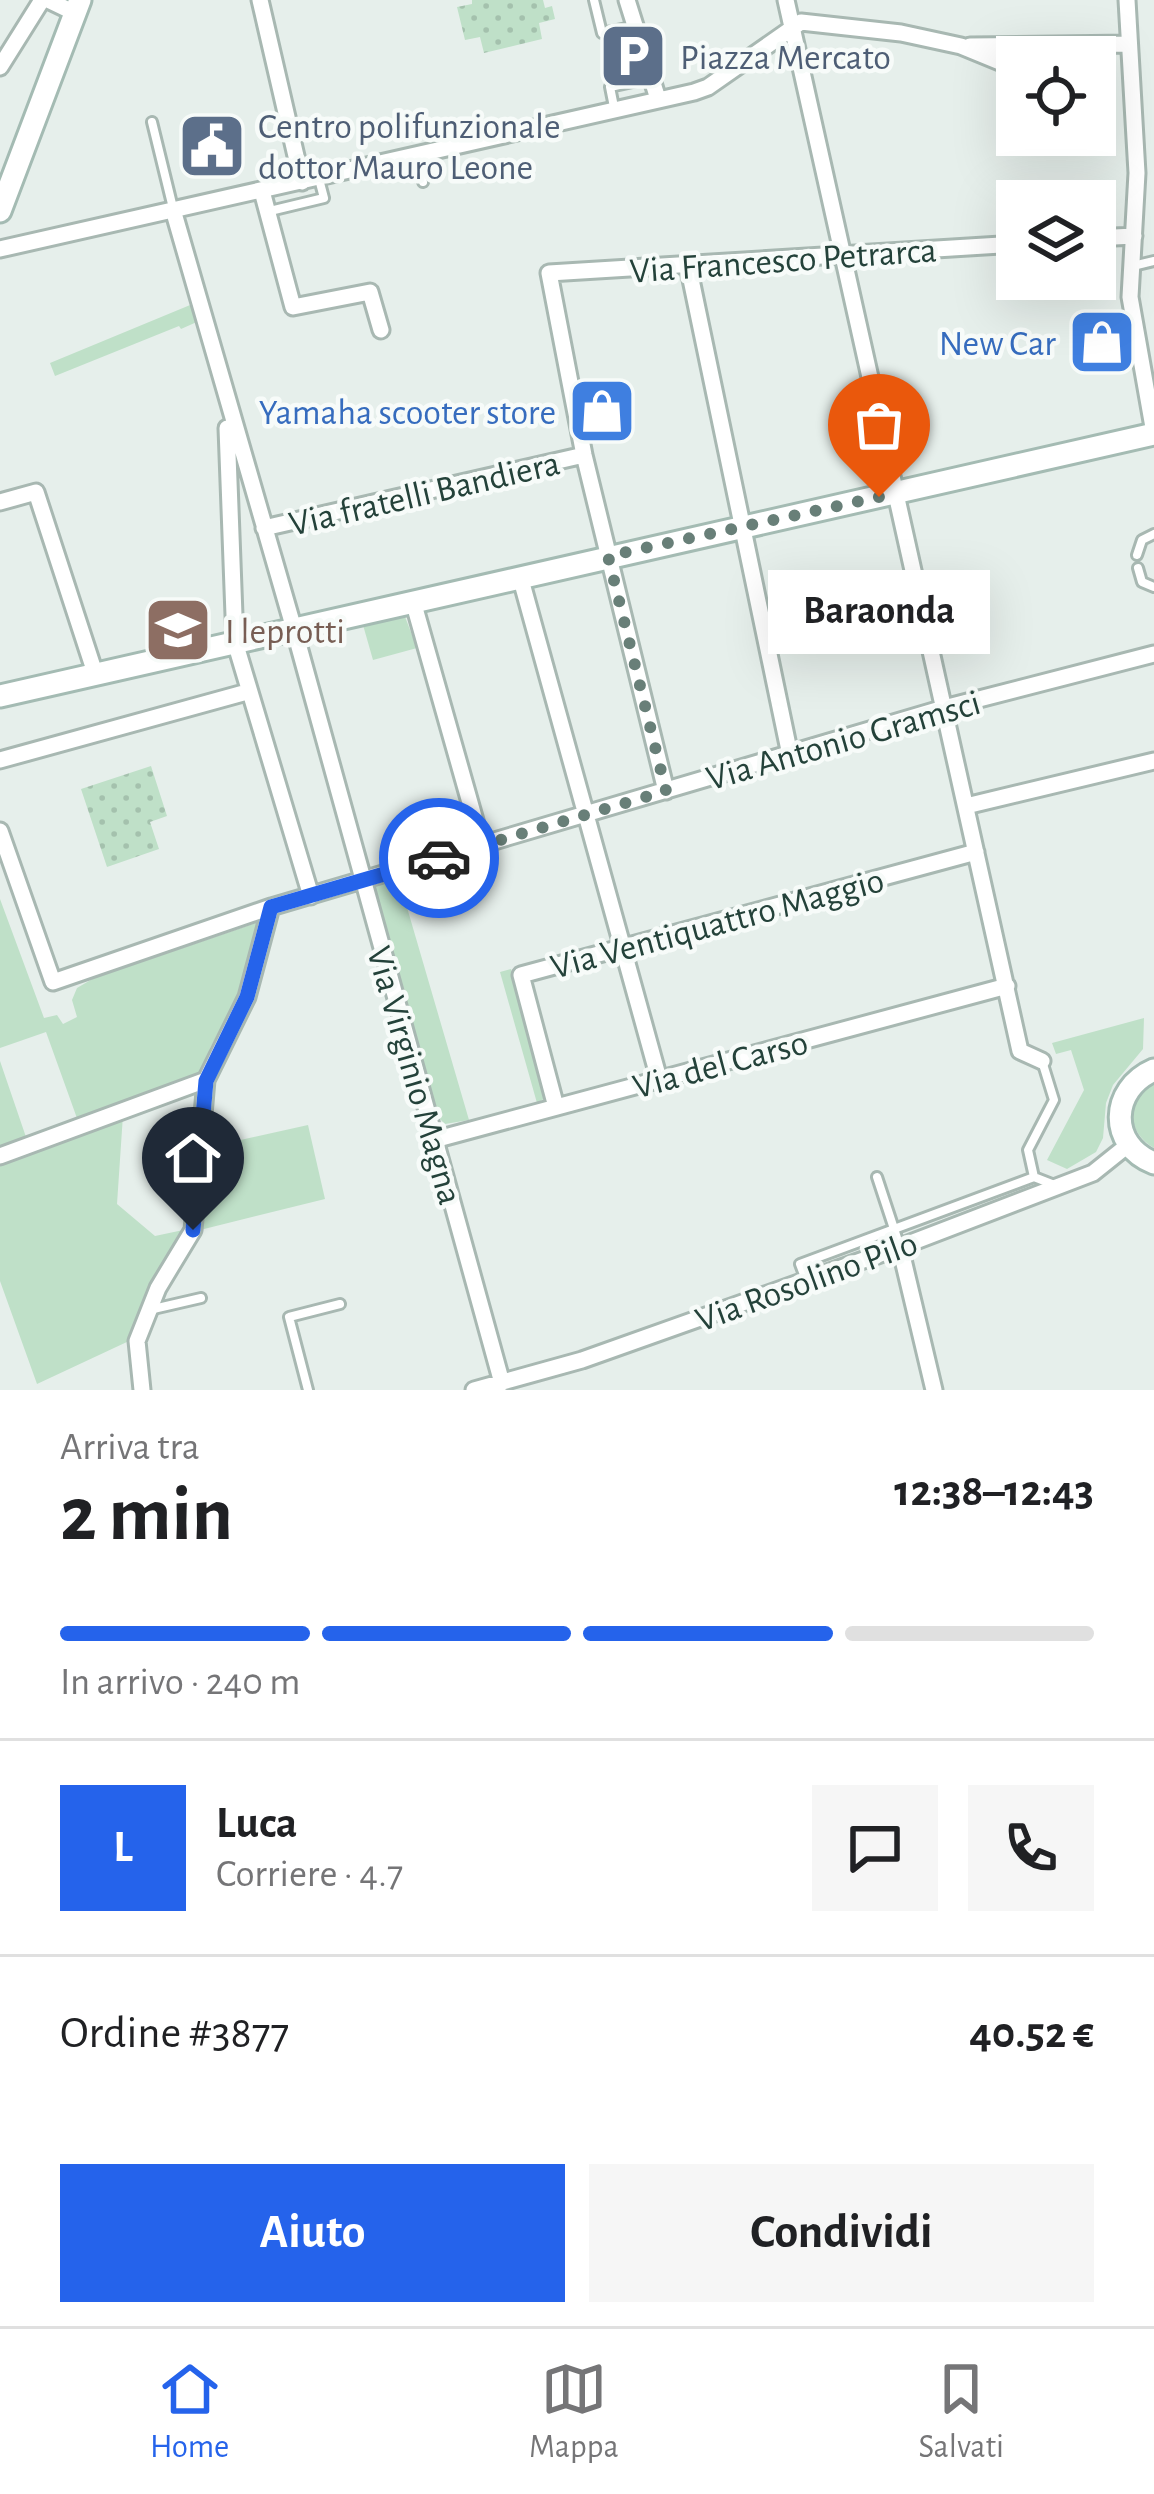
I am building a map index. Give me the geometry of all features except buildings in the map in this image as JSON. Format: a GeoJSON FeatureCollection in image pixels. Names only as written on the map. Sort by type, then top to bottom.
{"type":"FeatureCollection","features":[{"type":"Feature","properties":{"kind":"street"},"geometry":{"type":"LineString","coordinates":[[0,68],[45,0],[77,6],[0,211]]}},
{"type":"Feature","properties":{"kind":"street"},"geometry":{"type":"LineString","coordinates":[[260,0],[318,173]]}},
{"type":"Feature","properties":{"kind":"street"},"geometry":{"type":"LineString","coordinates":[[627,0],[658,99]]}},
{"type":"Feature","properties":{"kind":"street"},"geometry":{"type":"LineString","coordinates":[[786,0],[1020,1051],[1042,1061]]}},
{"type":"Feature","properties":{"kind":"street"},"geometry":{"type":"LineString","coordinates":[[0,696],[1154,433],[1132,316],[1137,172],[1127,0]]}},
{"type":"Feature","properties":{"kind":"street"},"geometry":{"type":"LineString","coordinates":[[0,249],[262,191],[375,156],[416,154],[708,87],[801,22],[901,32],[996,60]]}},
{"type":"Feature","properties":{"kind":"street"},"geometry":{"type":"LineString","coordinates":[[1116,44],[1129,44]]}},
{"type":"Feature","properties":{"kind":"street"},"geometry":{"type":"LineString","coordinates":[[961,46],[996,48]]}},
{"type":"Feature","properties":{"kind":"street"},"geometry":{"type":"LineString","coordinates":[[262,191],[293,307],[370,292],[381,330]]}},
{"type":"Feature","properties":{"kind":"street","name":"Via Virginio Magna"},"geometry":{"type":"LineString","coordinates":[[174,212],[502,1383]]}},
{"type":"Feature","properties":{"kind":"street"},"geometry":{"type":"LineString","coordinates":[[1116,237],[1134,236]]}},
{"type":"Feature","properties":{"kind":"street","name":"Via Francesco Petrarca"},"geometry":{"type":"LineString","coordinates":[[584,454],[549,273],[996,245]]}},
{"type":"Feature","properties":{"kind":"street"},"geometry":{"type":"LineString","coordinates":[[688,265],[790,754]]}},
{"type":"Feature","properties":{"kind":"street"},"geometry":{"type":"LineString","coordinates":[[226,401],[235,642],[311,896]]}},
{"type":"Feature","properties":{"kind":"street"},"geometry":{"type":"LineString","coordinates":[[584,454],[666,791]]}},
{"type":"Feature","properties":{"kind":"street","name":"Via fratelli Bandiera"},"geometry":{"type":"LineString","coordinates":[[264,529],[584,454]]}},
{"type":"Feature","properties":{"kind":"street"},"geometry":{"type":"LineString","coordinates":[[0,502],[36,493],[95,673]]}},
{"type":"Feature","properties":{"kind":"street"},"geometry":{"type":"LineString","coordinates":[[520,576],[659,1079]]}},
{"type":"Feature","properties":{"kind":"street"},"geometry":{"type":"LineString","coordinates":[[413,601],[482,845]]}},
{"type":"Feature","properties":{"kind":"street","name":"Via Antonio Gramsci"},"geometry":{"type":"LineString","coordinates":[[0,831],[52,982],[271,907],[944,708],[1154,653]]}},
{"type":"Feature","properties":{"kind":"street"},"geometry":{"type":"LineString","coordinates":[[0,760],[248,692]]}},
{"type":"Feature","properties":{"kind":"street"},"geometry":{"type":"LineString","coordinates":[[966,806],[1154,761]]}},
{"type":"Feature","properties":{"kind":"street","name":"Via Ventiquattro Maggio"},"geometry":{"type":"LineString","coordinates":[[556,1107],[521,975],[976,852]]}},
{"type":"Feature","properties":{"kind":"street"},"geometry":{"type":"LineString","coordinates":[[142,1390],[137,1341],[193,1230],[206,1081],[247,997],[271,907]]}},
{"type":"Feature","properties":{"kind":"street","name":"Via del Carso"},"geometry":{"type":"LineString","coordinates":[[434,1140],[1006,986]]}},
{"type":"Feature","properties":{"kind":"street"},"geometry":{"type":"LineString","coordinates":[[1154,1070],[1132,1083],[1120,1107],[1128,1145],[1154,1163]]}},
{"type":"Feature","properties":{"kind":"street"},"geometry":{"type":"LineString","coordinates":[[0,1156],[206,1081]]}},
{"type":"Feature","properties":{"kind":"street","name":"Via Rosolino Pilo"},"geometry":{"type":"LineString","coordinates":[[474,1390],[582,1360],[803,1272],[901,1246],[1059,1187],[1093,1173],[1128,1145]]}},
{"type":"Feature","properties":{"kind":"street"},"geometry":{"type":"LineString","coordinates":[[901,1246],[934,1390]]}},
{"type":"Feature","properties":{"kind":"lane"},"geometry":{"type":"LineString","coordinates":[[594,0],[602,33],[635,26]]}},
{"type":"Feature","properties":{"kind":"lane"},"geometry":{"type":"LineString","coordinates":[[614,107],[610,87],[651,78]]}},
{"type":"Feature","properties":{"kind":"lane"},"geometry":{"type":"LineString","coordinates":[[152,122],[174,212]]}},
{"type":"Feature","properties":{"kind":"lane"},"geometry":{"type":"LineString","coordinates":[[416,154],[423,182]]}},
{"type":"Feature","properties":{"kind":"lane"},"geometry":{"type":"LineString","coordinates":[[267,212],[324,198],[318,173]]}},
{"type":"Feature","properties":{"kind":"lane"},"geometry":{"type":"LineString","coordinates":[[1132,267],[1154,261]]}},
{"type":"Feature","properties":{"kind":"lane"},"geometry":{"type":"LineString","coordinates":[[1137,555],[1142,540],[1154,534]]}},
{"type":"Feature","properties":{"kind":"lane"},"geometry":{"type":"LineString","coordinates":[[1138,568],[1142,582],[1154,587]]}},
{"type":"Feature","properties":{"kind":"lane"},"geometry":{"type":"LineString","coordinates":[[1034,1177],[1028,1150],[1054,1100],[1042,1061]]}},
{"type":"Feature","properties":{"kind":"lane"},"geometry":{"type":"LineString","coordinates":[[877,1177],[901,1246]]}},
{"type":"Feature","properties":{"kind":"lane"},"geometry":{"type":"LineString","coordinates":[[803,1272],[894,1230],[1034,1177],[1059,1187]]}},
{"type":"Feature","properties":{"kind":"lane"},"geometry":{"type":"LineString","coordinates":[[149,1310],[201,1298]]}},
{"type":"Feature","properties":{"kind":"lane"},"geometry":{"type":"LineString","coordinates":[[308,1390],[290,1317],[340,1304]]}},
{"type":"Feature","properties":{"kind":"green space"},"geometry":{"type":"Polygon","coordinates":[[[472,0],[543,0],[545,8],[552,6],[555,19],[539,23],[542,39],[484,53],[480,37],[465,40],[457,7],[472,4],[472,0]]]}},
{"type":"Feature","properties":{"kind":"green space"},"geometry":{"type":"Polygon","coordinates":[[[195,303],[199,321],[55,376],[50,363],[195,303]]]}},
{"type":"Feature","properties":{"kind":"green space"},"geometry":{"type":"Polygon","coordinates":[[[404,614],[417,648],[373,660],[363,625],[404,614]]]}},
{"type":"Feature","properties":{"kind":"green space"},"geometry":{"type":"Polygon","coordinates":[[[151,766],[167,816],[150,822],[159,849],[107,867],[81,789],[151,766]]]}},
{"type":"Feature","properties":{"kind":"green space"},"geometry":{"type":"Polygon","coordinates":[[[399,880],[469,1120],[445,1124],[434,1113],[371,886],[399,880]]]}},
{"type":"Feature","properties":{"kind":"green space"},"geometry":{"type":"Polygon","coordinates":[[[0,899],[44,1018],[57,1015],[63,1024],[77,1017],[72,1000],[77,988],[94,978],[262,921],[241,991],[210,1048],[204,1078],[183,1078],[78,1121],[46,1032],[0,1048],[0,899]]]}},
{"type":"Feature","properties":{"kind":"green space"},"geometry":{"type":"Polygon","coordinates":[[[511,969],[544,1099],[537,1103],[500,972],[511,969]]]}},
{"type":"Feature","properties":{"kind":"green space"},"geometry":{"type":"Polygon","coordinates":[[[1144,1018],[1143,1049],[1113,1085],[1096,1152],[1067,1169],[1047,1160],[1084,1090],[1071,1050],[1056,1054],[1052,1043],[1144,1018]]]}},
{"type":"Feature","properties":{"kind":"green space"},"geometry":{"type":"Polygon","coordinates":[[[0,1061],[27,1140],[0,1150],[0,1061]]]}},
{"type":"Feature","properties":{"kind":"green space"},"geometry":{"type":"Polygon","coordinates":[[[1154,1083],[1154,1148],[1138,1133],[1133,1116],[1138,1098],[1154,1083]]]}},
{"type":"Feature","properties":{"kind":"green space"},"geometry":{"type":"Polygon","coordinates":[[[123,1115],[117,1204],[155,1236],[188,1229],[129,1341],[37,1384],[0,1281],[0,1162],[123,1115]]]}},
{"type":"Feature","properties":{"kind":"green space"},"geometry":{"type":"Polygon","coordinates":[[[308,1125],[325,1199],[200,1230],[205,1148],[308,1125]]]}},
{"type":"Feature","properties":{"kind":"way so far"},"geometry":{"type":"LineString","coordinates":[[439,858],[666,791],[608,556],[879,497]]}},
{"type":"Feature","properties":{"kind":"place","name":"Piazza Mercato"},"geometry":{"type":"Point","coordinates":[633,56]}},
{"type":"Feature","properties":{"kind":"place","name":"Centro polifunzionale dottor Mauro Leone"},"geometry":{"type":"Point","coordinates":[212,146]}},
{"type":"Feature","properties":{"kind":"place","name":"New Car"},"geometry":{"type":"Point","coordinates":[1102,342]}},
{"type":"Feature","properties":{"kind":"place","name":"Yamaha scooter store"},"geometry":{"type":"Point","coordinates":[602,411]}},
{"type":"Feature","properties":{"kind":"place","name":"Baraonda"},"geometry":{"type":"Point","coordinates":[879,497]}},
{"type":"Feature","properties":{"kind":"place","name":"I leprotti"},"geometry":{"type":"Point","coordinates":[178,630]}},
{"type":"Feature","properties":{"kind":"route"},"geometry":{"type":"LineString","coordinates":[[193,1230],[206,1081],[247,997],[271,907],[439,858]]}}]}
